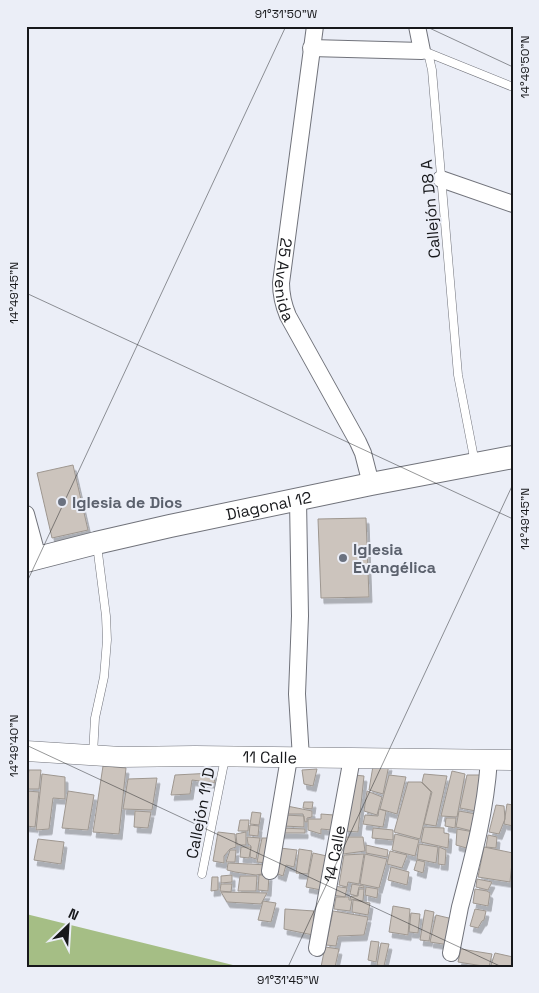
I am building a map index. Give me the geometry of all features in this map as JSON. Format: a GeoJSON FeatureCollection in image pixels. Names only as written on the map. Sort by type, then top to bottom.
{"type":"FeatureCollection","features":[{"type":"Feature","properties":{"kind":"main road","name":"Diagonal 12"},"geometry":{"type":"LineString","coordinates":[[32,559],[170,526],[371,484],[513,457]]}},
{"type":"Feature","properties":{"kind":"street","name":"25 Avenida"},"geometry":{"type":"LineString","coordinates":[[315,26],[281,283],[282,302],[358,442],[363,453],[371,484]]}},
{"type":"Feature","properties":{"kind":"street"},"geometry":{"type":"LineString","coordinates":[[312,48],[422,51],[417,26]]}},
{"type":"Feature","properties":{"kind":"street"},"geometry":{"type":"LineString","coordinates":[[441,179],[513,204]]}},
{"type":"Feature","properties":{"kind":"street"},"geometry":{"type":"LineString","coordinates":[[270,871],[295,758],[300,616],[298,500]]}},
{"type":"Feature","properties":{"kind":"street"},"geometry":{"type":"LineString","coordinates":[[26,514],[32,559]]}},
{"type":"Feature","properties":{"kind":"street","name":"11 Calle"},"geometry":{"type":"LineString","coordinates":[[26,751],[121,757],[225,756],[513,760]]}},
{"type":"Feature","properties":{"kind":"street","name":"14 Calle"},"geometry":{"type":"LineString","coordinates":[[317,948],[352,758]]}},
{"type":"Feature","properties":{"kind":"street"},"geometry":{"type":"LineString","coordinates":[[451,953],[482,816],[489,759]]}},
{"type":"Feature","properties":{"kind":"lane"},"geometry":{"type":"LineString","coordinates":[[422,51],[513,87]]}},
{"type":"Feature","properties":{"kind":"lane","name":"Callejón D8 A"},"geometry":{"type":"LineString","coordinates":[[422,51],[429,57],[432,65],[458,375],[475,465]]}},
{"type":"Feature","properties":{"kind":"lane"},"geometry":{"type":"LineString","coordinates":[[93,756],[95,718],[104,677],[107,640],[106,616],[96,543]]}},
{"type":"Feature","properties":{"kind":"lane","name":"Callejón 11 D"},"geometry":{"type":"LineString","coordinates":[[202,874],[225,756]]}},
{"type":"Feature","properties":{"kind":"green space"},"geometry":{"type":"Polygon","coordinates":[[[26,914],[241,967],[26,967],[26,914]]]}},
{"type":"Feature","properties":{"kind":"building","name":"Iglesia de Dios"},"geometry":{"type":"Polygon","coordinates":[[[73,465],[88,530],[52,538],[37,473],[73,465]]]}},
{"type":"Feature","properties":{"kind":"building","name":"Iglesia Evangélica"},"geometry":{"type":"Polygon","coordinates":[[[366,518],[369,597],[321,598],[318,519],[366,518]]]}},
{"type":"Feature","properties":{"kind":"building"},"geometry":{"type":"Polygon","coordinates":[[[389,765],[383,794],[369,790],[373,766],[389,765]]]}},
{"type":"Feature","properties":{"kind":"building"},"geometry":{"type":"Polygon","coordinates":[[[103,766],[126,768],[119,834],[93,832],[103,766]]]}},
{"type":"Feature","properties":{"kind":"building"},"geometry":{"type":"Polygon","coordinates":[[[317,769],[313,786],[304,784],[302,770],[317,769]]]}},
{"type":"Feature","properties":{"kind":"building"},"geometry":{"type":"Polygon","coordinates":[[[29,770],[41,770],[39,789],[26,789],[29,770]]]}},
{"type":"Feature","properties":{"kind":"building"},"geometry":{"type":"Polygon","coordinates":[[[452,771],[465,774],[457,817],[441,816],[452,771]]]}},
{"type":"Feature","properties":{"kind":"building"},"geometry":{"type":"Polygon","coordinates":[[[213,773],[215,783],[192,780],[190,794],[171,795],[175,775],[213,773]]]}},
{"type":"Feature","properties":{"kind":"building"},"geometry":{"type":"Polygon","coordinates":[[[42,774],[65,777],[65,799],[53,798],[49,829],[36,830],[42,774]]]}},
{"type":"Feature","properties":{"kind":"building"},"geometry":{"type":"Polygon","coordinates":[[[424,774],[447,776],[436,826],[424,824],[432,792],[422,782],[424,774]]]}},
{"type":"Feature","properties":{"kind":"building"},"geometry":{"type":"Polygon","coordinates":[[[354,775],[364,776],[358,832],[345,831],[354,775]]]}},
{"type":"Feature","properties":{"kind":"building"},"geometry":{"type":"Polygon","coordinates":[[[389,775],[406,777],[397,814],[380,809],[389,775]]]}},
{"type":"Feature","properties":{"kind":"building"},"geometry":{"type":"Polygon","coordinates":[[[467,775],[482,775],[476,811],[460,808],[467,775]]]}},
{"type":"Feature","properties":{"kind":"building"},"geometry":{"type":"Polygon","coordinates":[[[157,778],[152,810],[123,809],[128,779],[157,778]]]}},
{"type":"Feature","properties":{"kind":"building"},"geometry":{"type":"Polygon","coordinates":[[[408,782],[421,782],[431,792],[420,839],[394,832],[408,782]]]}},
{"type":"Feature","properties":{"kind":"building"},"geometry":{"type":"Polygon","coordinates":[[[27,791],[39,792],[35,827],[26,826],[27,791]]]}},
{"type":"Feature","properties":{"kind":"building"},"geometry":{"type":"Polygon","coordinates":[[[68,791],[94,795],[88,830],[62,828],[68,791]]]}},
{"type":"Feature","properties":{"kind":"building"},"geometry":{"type":"Polygon","coordinates":[[[367,791],[382,797],[377,815],[364,811],[367,791]]]}},
{"type":"Feature","properties":{"kind":"building"},"geometry":{"type":"Polygon","coordinates":[[[304,802],[313,802],[312,809],[303,808],[304,802]]]}},
{"type":"Feature","properties":{"kind":"building"},"geometry":{"type":"Polygon","coordinates":[[[507,804],[513,805],[513,826],[504,824],[507,804]]]}},
{"type":"Feature","properties":{"kind":"building"},"geometry":{"type":"Polygon","coordinates":[[[496,805],[504,806],[505,819],[499,834],[489,832],[496,805]]]}},
{"type":"Feature","properties":{"kind":"building"},"geometry":{"type":"Polygon","coordinates":[[[287,806],[312,811],[312,817],[307,818],[307,822],[305,822],[303,814],[286,814],[287,806]]]}},
{"type":"Feature","properties":{"kind":"building"},"geometry":{"type":"Polygon","coordinates":[[[379,809],[386,811],[383,827],[363,824],[365,815],[378,816],[379,809]]]}},
{"type":"Feature","properties":{"kind":"building"},"geometry":{"type":"Polygon","coordinates":[[[135,811],[151,812],[148,828],[134,827],[135,811]]]}},
{"type":"Feature","properties":{"kind":"building"},"geometry":{"type":"Polygon","coordinates":[[[459,811],[476,814],[472,831],[456,827],[459,811]]]}},
{"type":"Feature","properties":{"kind":"building"},"geometry":{"type":"Polygon","coordinates":[[[252,812],[261,813],[259,825],[250,824],[252,812]]]}},
{"type":"Feature","properties":{"kind":"building"},"geometry":{"type":"Polygon","coordinates":[[[321,814],[334,815],[332,830],[321,829],[321,834],[308,830],[308,819],[321,819],[321,814]]]}},
{"type":"Feature","properties":{"kind":"building"},"geometry":{"type":"Polygon","coordinates":[[[285,815],[304,816],[304,827],[283,826],[285,815]]]}},
{"type":"Feature","properties":{"kind":"building"},"geometry":{"type":"Polygon","coordinates":[[[446,818],[456,818],[455,828],[445,826],[446,818]]]}},
{"type":"Feature","properties":{"kind":"building"},"geometry":{"type":"Polygon","coordinates":[[[240,820],[249,820],[248,831],[238,831],[240,820]]]}},
{"type":"Feature","properties":{"kind":"building"},"geometry":{"type":"Polygon","coordinates":[[[250,825],[259,826],[258,836],[249,835],[250,825]]]}},
{"type":"Feature","properties":{"kind":"building"},"geometry":{"type":"Polygon","coordinates":[[[424,827],[444,828],[444,833],[449,834],[448,848],[421,842],[424,827]]]}},
{"type":"Feature","properties":{"kind":"building"},"geometry":{"type":"Polygon","coordinates":[[[281,828],[305,829],[305,833],[281,833],[281,828]]]}},
{"type":"Feature","properties":{"kind":"building"},"geometry":{"type":"Polygon","coordinates":[[[373,828],[393,830],[393,840],[372,838],[373,828]]]}},
{"type":"Feature","properties":{"kind":"building"},"geometry":{"type":"Polygon","coordinates":[[[457,829],[474,832],[470,849],[456,845],[457,829]]]}},
{"type":"Feature","properties":{"kind":"building"},"geometry":{"type":"Polygon","coordinates":[[[218,832],[235,834],[236,847],[230,849],[224,856],[224,863],[213,861],[218,832]]]}},
{"type":"Feature","properties":{"kind":"building"},"geometry":{"type":"Polygon","coordinates":[[[246,832],[246,845],[237,845],[236,834],[246,832]]]}},
{"type":"Feature","properties":{"kind":"building"},"geometry":{"type":"Polygon","coordinates":[[[395,834],[419,840],[415,856],[392,850],[395,834]]]}},
{"type":"Feature","properties":{"kind":"building"},"geometry":{"type":"Polygon","coordinates":[[[488,835],[497,837],[496,848],[486,847],[488,835]]]}},
{"type":"Feature","properties":{"kind":"building"},"geometry":{"type":"Polygon","coordinates":[[[247,837],[260,838],[256,859],[250,857],[251,846],[248,844],[247,837]]]}},
{"type":"Feature","properties":{"kind":"building"},"geometry":{"type":"Polygon","coordinates":[[[344,837],[363,837],[365,851],[343,854],[344,837]]]}},
{"type":"Feature","properties":{"kind":"building"},"geometry":{"type":"Polygon","coordinates":[[[262,838],[273,838],[267,863],[257,862],[262,838]]]}},
{"type":"Feature","properties":{"kind":"building"},"geometry":{"type":"Polygon","coordinates":[[[38,839],[64,842],[61,864],[34,860],[38,839]]]}},
{"type":"Feature","properties":{"kind":"building"},"geometry":{"type":"Polygon","coordinates":[[[419,844],[438,847],[436,863],[417,859],[419,844]]]}},
{"type":"Feature","properties":{"kind":"building"},"geometry":{"type":"Polygon","coordinates":[[[366,845],[388,850],[387,857],[366,853],[366,845]]]}},
{"type":"Feature","properties":{"kind":"building"},"geometry":{"type":"Polygon","coordinates":[[[241,847],[251,847],[249,858],[240,857],[241,847]]]}},
{"type":"Feature","properties":{"kind":"building"},"geometry":{"type":"Polygon","coordinates":[[[439,847],[446,850],[445,865],[438,864],[439,847]]]}},
{"type":"Feature","properties":{"kind":"building"},"geometry":{"type":"Polygon","coordinates":[[[484,847],[513,853],[510,882],[478,877],[484,847]]]}},
{"type":"Feature","properties":{"kind":"building"},"geometry":{"type":"Polygon","coordinates":[[[280,848],[297,850],[294,867],[286,865],[283,876],[275,873],[280,848]]]}},
{"type":"Feature","properties":{"kind":"building"},"geometry":{"type":"Polygon","coordinates":[[[299,849],[312,851],[308,874],[296,873],[299,849]]]}},
{"type":"Feature","properties":{"kind":"building"},"geometry":{"type":"Polygon","coordinates":[[[230,850],[236,850],[235,862],[226,862],[230,850]]]}},
{"type":"Feature","properties":{"kind":"building"},"geometry":{"type":"Polygon","coordinates":[[[390,851],[407,855],[402,868],[387,864],[390,851]]]}},
{"type":"Feature","properties":{"kind":"building"},"geometry":{"type":"Polygon","coordinates":[[[313,853],[327,856],[321,890],[306,887],[313,853]]]}},
{"type":"Feature","properties":{"kind":"building"},"geometry":{"type":"Polygon","coordinates":[[[364,854],[359,884],[348,882],[347,887],[339,885],[344,855],[364,854]]]}},
{"type":"Feature","properties":{"kind":"building"},"geometry":{"type":"Polygon","coordinates":[[[365,854],[387,859],[379,888],[360,884],[365,854]]]}},
{"type":"Feature","properties":{"kind":"building"},"geometry":{"type":"Polygon","coordinates":[[[417,860],[425,862],[423,873],[414,870],[417,860]]]}},
{"type":"Feature","properties":{"kind":"building"},"geometry":{"type":"Polygon","coordinates":[[[228,863],[268,865],[268,873],[256,875],[227,870],[228,863]]]}},
{"type":"Feature","properties":{"kind":"building"},"geometry":{"type":"Polygon","coordinates":[[[391,867],[409,872],[407,885],[388,880],[391,867]]]}},
{"type":"Feature","properties":{"kind":"building"},"geometry":{"type":"Polygon","coordinates":[[[232,875],[232,882],[221,883],[221,876],[232,875]]]}},
{"type":"Feature","properties":{"kind":"building"},"geometry":{"type":"Polygon","coordinates":[[[259,875],[269,875],[268,891],[258,890],[259,875]]]}},
{"type":"Feature","properties":{"kind":"building"},"geometry":{"type":"Polygon","coordinates":[[[240,876],[257,876],[256,891],[238,891],[240,876]]]}},
{"type":"Feature","properties":{"kind":"building"},"geometry":{"type":"Polygon","coordinates":[[[212,877],[218,877],[218,890],[211,891],[212,877]]]}},
{"type":"Feature","properties":{"kind":"building"},"geometry":{"type":"Polygon","coordinates":[[[477,879],[492,882],[488,890],[476,887],[477,879]]]}},
{"type":"Feature","properties":{"kind":"building"},"geometry":{"type":"Polygon","coordinates":[[[221,884],[232,884],[231,892],[220,891],[221,884]]]}},
{"type":"Feature","properties":{"kind":"building"},"geometry":{"type":"Polygon","coordinates":[[[352,884],[364,886],[364,888],[359,887],[357,896],[350,894],[352,884]]]}},
{"type":"Feature","properties":{"kind":"building"},"geometry":{"type":"Polygon","coordinates":[[[334,886],[347,888],[345,897],[333,895],[334,886]]]}},
{"type":"Feature","properties":{"kind":"building"},"geometry":{"type":"Polygon","coordinates":[[[366,887],[378,889],[377,898],[365,895],[366,887]]]}},
{"type":"Feature","properties":{"kind":"building"},"geometry":{"type":"Polygon","coordinates":[[[359,889],[364,889],[363,901],[350,899],[351,896],[358,896],[359,889]]]}},
{"type":"Feature","properties":{"kind":"building"},"geometry":{"type":"Polygon","coordinates":[[[475,889],[490,893],[488,906],[473,903],[475,889]]]}},
{"type":"Feature","properties":{"kind":"building"},"geometry":{"type":"Polygon","coordinates":[[[221,892],[267,893],[261,904],[227,902],[221,892]]]}},
{"type":"Feature","properties":{"kind":"building"},"geometry":{"type":"Polygon","coordinates":[[[336,897],[349,897],[349,900],[352,900],[350,911],[334,909],[336,897]]]}},
{"type":"Feature","properties":{"kind":"building"},"geometry":{"type":"Polygon","coordinates":[[[353,900],[370,903],[368,915],[352,912],[353,900]]]}},
{"type":"Feature","properties":{"kind":"building"},"geometry":{"type":"Polygon","coordinates":[[[263,901],[276,903],[271,922],[258,920],[263,901]]]}},
{"type":"Feature","properties":{"kind":"building"},"geometry":{"type":"Polygon","coordinates":[[[393,906],[410,909],[408,935],[389,932],[393,906]]]}},
{"type":"Feature","properties":{"kind":"building"},"geometry":{"type":"Polygon","coordinates":[[[285,909],[314,911],[313,935],[284,929],[285,909]]]}},
{"type":"Feature","properties":{"kind":"building"},"geometry":{"type":"Polygon","coordinates":[[[475,909],[486,911],[484,920],[478,928],[470,926],[475,909]]]}},
{"type":"Feature","properties":{"kind":"building"},"geometry":{"type":"Polygon","coordinates":[[[425,910],[434,912],[429,941],[420,940],[425,910]]]}},
{"type":"Feature","properties":{"kind":"building"},"geometry":{"type":"Polygon","coordinates":[[[333,911],[368,917],[364,935],[338,936],[336,946],[326,945],[333,911]]]}},
{"type":"Feature","properties":{"kind":"building"},"geometry":{"type":"Polygon","coordinates":[[[411,913],[420,914],[418,933],[409,932],[411,913]]]}},
{"type":"Feature","properties":{"kind":"building"},"geometry":{"type":"Polygon","coordinates":[[[436,915],[453,919],[449,945],[430,942],[436,915]]]}},
{"type":"Feature","properties":{"kind":"building"},"geometry":{"type":"Polygon","coordinates":[[[371,941],[379,942],[376,962],[368,960],[371,941]]]}},
{"type":"Feature","properties":{"kind":"building"},"geometry":{"type":"Polygon","coordinates":[[[381,943],[389,944],[384,966],[377,965],[381,943]]]}},
{"type":"Feature","properties":{"kind":"building"},"geometry":{"type":"Polygon","coordinates":[[[325,947],[339,949],[335,967],[321,967],[325,947]]]}},
{"type":"Feature","properties":{"kind":"building"},"geometry":{"type":"Polygon","coordinates":[[[461,949],[492,954],[489,967],[458,962],[461,949]]]}},
{"type":"Feature","properties":{"kind":"building"},"geometry":{"type":"Polygon","coordinates":[[[495,953],[513,957],[513,967],[496,967],[491,965],[495,953]]]}},
{"type":"Feature","properties":{"kind":"place","name":"Iglesia de Dios"},"geometry":{"type":"Point","coordinates":[62,502]}},
{"type":"Feature","properties":{"kind":"place","name":"Iglesia Evangélica"},"geometry":{"type":"Point","coordinates":[343,558]}}]}
